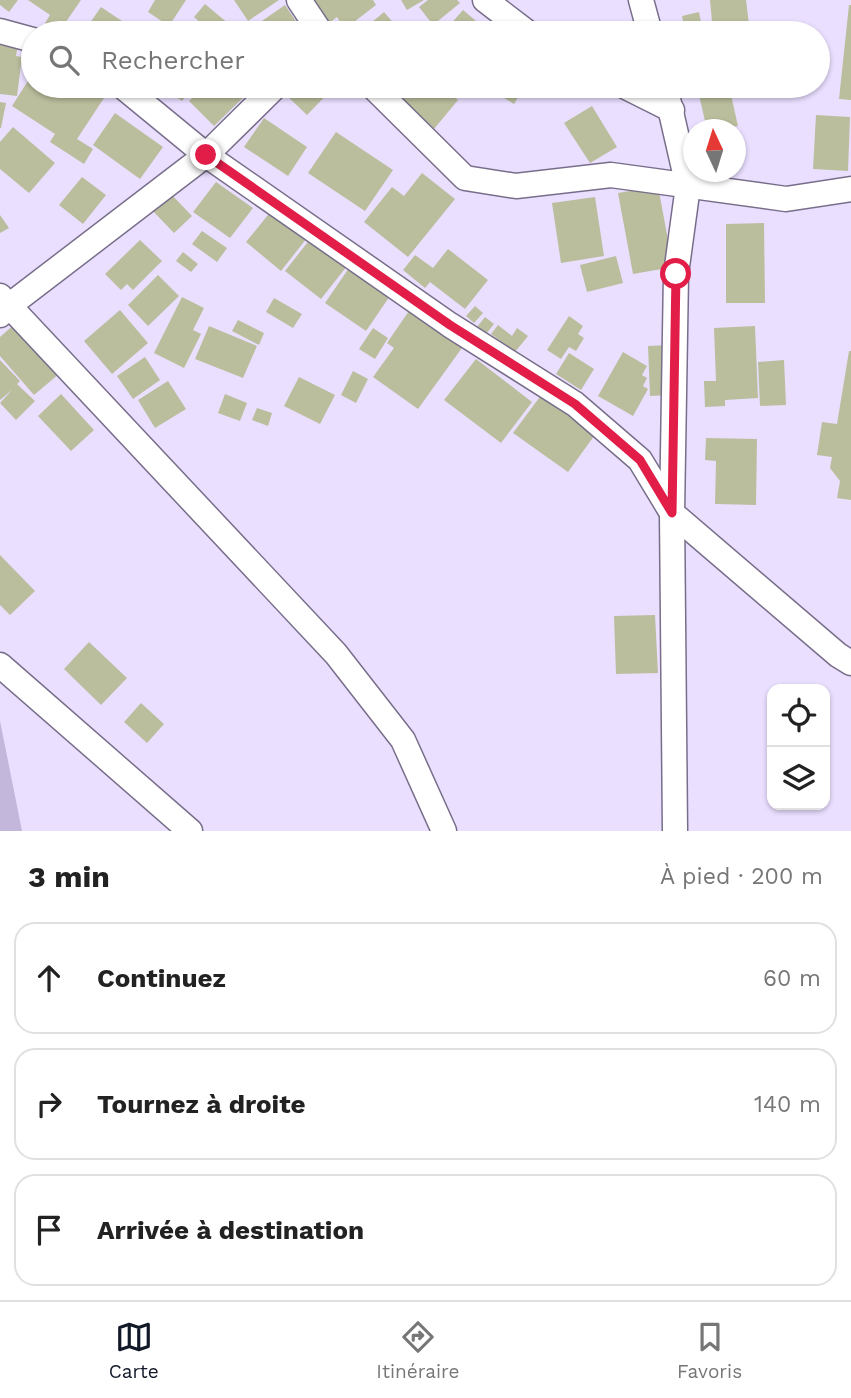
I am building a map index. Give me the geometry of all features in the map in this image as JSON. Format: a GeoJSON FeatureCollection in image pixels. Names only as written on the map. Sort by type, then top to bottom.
{"type":"FeatureCollection","features":[{"type":"Feature","properties":{"kind":"street"},"geometry":{"type":"LineString","coordinates":[[299,0],[313,21]]}},
{"type":"Feature","properties":{"kind":"street"},"geometry":{"type":"LineString","coordinates":[[485,0],[512,21]]}},
{"type":"Feature","properties":{"kind":"street"},"geometry":{"type":"LineString","coordinates":[[641,0],[647,21]]}},
{"type":"Feature","properties":{"kind":"street"},"geometry":{"type":"LineString","coordinates":[[0,31],[21,37]]}},
{"type":"Feature","properties":{"kind":"street"},"geometry":{"type":"LineString","coordinates":[[137,98],[206,155],[450,325],[575,404],[640,460],[672,513],[838,655],[851,663]]}},
{"type":"Feature","properties":{"kind":"street"},"geometry":{"type":"LineString","coordinates":[[264,98],[206,155],[3,305],[336,654],[404,740],[444,831]]}},
{"type":"Feature","properties":{"kind":"street"},"geometry":{"type":"LineString","coordinates":[[384,98],[465,178],[516,186],[611,175],[786,199],[851,189]]}},
{"type":"Feature","properties":{"kind":"street"},"geometry":{"type":"LineString","coordinates":[[648,98],[672,110]]}},
{"type":"Feature","properties":{"kind":"street"},"geometry":{"type":"LineString","coordinates":[[668,98],[688,186],[676,274],[672,513],[675,831]]}},
{"type":"Feature","properties":{"kind":"street"},"geometry":{"type":"LineString","coordinates":[[0,665],[190,831]]}},
{"type":"Feature","properties":{"kind":"shaded area"},"geometry":{"type":"Polygon","coordinates":[[[0,721],[22,831],[0,831],[0,721]]]}},
{"type":"Feature","properties":{"kind":"building"},"geometry":{"type":"Polygon","coordinates":[[[0,0],[18,0],[9,12],[0,5],[0,0]]]}},
{"type":"Feature","properties":{"kind":"building"},"geometry":{"type":"Polygon","coordinates":[[[28,0],[81,0],[67,21],[46,21],[50,15],[28,0]]]}},
{"type":"Feature","properties":{"kind":"building"},"geometry":{"type":"Polygon","coordinates":[[[155,0],[186,0],[172,21],[162,21],[148,12],[155,0]]]}},
{"type":"Feature","properties":{"kind":"building"},"geometry":{"type":"Polygon","coordinates":[[[234,0],[279,0],[248,21],[234,0]]]}},
{"type":"Feature","properties":{"kind":"building"},"geometry":{"type":"Polygon","coordinates":[[[312,0],[373,0],[376,5],[355,21],[340,21],[337,17],[328,21],[312,0]]]}},
{"type":"Feature","properties":{"kind":"building"},"geometry":{"type":"Polygon","coordinates":[[[401,0],[424,0],[407,10],[401,0]]]}},
{"type":"Feature","properties":{"kind":"building"},"geometry":{"type":"Polygon","coordinates":[[[428,0],[457,0],[460,3],[438,21],[430,21],[419,7],[428,0]]]}},
{"type":"Feature","properties":{"kind":"building"},"geometry":{"type":"Polygon","coordinates":[[[710,0],[746,0],[749,21],[712,21],[710,0]]]}},
{"type":"Feature","properties":{"kind":"building"},"geometry":{"type":"Polygon","coordinates":[[[205,4],[225,21],[198,21],[194,17],[205,4]]]}},
{"type":"Feature","properties":{"kind":"building"},"geometry":{"type":"Polygon","coordinates":[[[285,5],[296,21],[262,21],[285,5]]]}},
{"type":"Feature","properties":{"kind":"building"},"geometry":{"type":"Polygon","coordinates":[[[851,5],[851,100],[839,99],[851,5]]]}},
{"type":"Feature","properties":{"kind":"building"},"geometry":{"type":"Polygon","coordinates":[[[101,7],[122,21],[91,21],[101,7]]]}},
{"type":"Feature","properties":{"kind":"building"},"geometry":{"type":"Polygon","coordinates":[[[463,10],[476,21],[453,21],[463,10]]]}},
{"type":"Feature","properties":{"kind":"building"},"geometry":{"type":"Polygon","coordinates":[[[384,12],[392,21],[373,21],[384,12]]]}},
{"type":"Feature","properties":{"kind":"building"},"geometry":{"type":"Polygon","coordinates":[[[699,12],[701,21],[683,21],[682,16],[699,12]]]}},
{"type":"Feature","properties":{"kind":"building"},"geometry":{"type":"Polygon","coordinates":[[[0,43],[18,45],[16,56],[21,57],[21,65],[17,96],[0,94],[0,43]]]}},
{"type":"Feature","properties":{"kind":"building"},"geometry":{"type":"Polygon","coordinates":[[[21,92],[21,98],[104,98],[77,139],[93,149],[84,164],[50,142],[55,134],[12,106],[21,92]]]}},
{"type":"Feature","properties":{"kind":"building"},"geometry":{"type":"Polygon","coordinates":[[[192,98],[243,98],[214,126],[189,101],[192,98]]]}},
{"type":"Feature","properties":{"kind":"building"},"geometry":{"type":"Polygon","coordinates":[[[289,98],[323,98],[307,115],[289,98]]]}},
{"type":"Feature","properties":{"kind":"building"},"geometry":{"type":"Polygon","coordinates":[[[397,98],[458,100],[434,129],[397,98]]]}},
{"type":"Feature","properties":{"kind":"building"},"geometry":{"type":"Polygon","coordinates":[[[504,98],[518,98],[514,104],[504,98]]]}},
{"type":"Feature","properties":{"kind":"building"},"geometry":{"type":"Polygon","coordinates":[[[700,98],[732,98],[736,119],[704,119],[700,98]]]}},
{"type":"Feature","properties":{"kind":"building"},"geometry":{"type":"Polygon","coordinates":[[[0,102],[6,103],[1,128],[0,128],[0,102]]]}},
{"type":"Feature","properties":{"kind":"building"},"geometry":{"type":"Polygon","coordinates":[[[592,106],[617,147],[590,163],[564,123],[592,106]]]}},
{"type":"Feature","properties":{"kind":"building"},"geometry":{"type":"Polygon","coordinates":[[[115,113],[163,147],[140,179],[93,145],[115,113]]]}},
{"type":"Feature","properties":{"kind":"building"},"geometry":{"type":"Polygon","coordinates":[[[816,115],[850,117],[848,171],[813,169],[816,115]]]}},
{"type":"Feature","properties":{"kind":"building"},"geometry":{"type":"Polygon","coordinates":[[[264,118],[307,147],[288,176],[244,147],[264,118]]]}},
{"type":"Feature","properties":{"kind":"building"},"geometry":{"type":"Polygon","coordinates":[[[13,127],[55,163],[29,193],[0,169],[0,142],[13,127]]]}},
{"type":"Feature","properties":{"kind":"building"},"geometry":{"type":"Polygon","coordinates":[[[336,132],[393,170],[365,211],[308,173],[336,132]]]}},
{"type":"Feature","properties":{"kind":"building"},"geometry":{"type":"Polygon","coordinates":[[[422,173],[455,199],[408,257],[364,222],[392,187],[404,196],[422,173]]]}},
{"type":"Feature","properties":{"kind":"building"},"geometry":{"type":"Polygon","coordinates":[[[82,177],[106,195],[83,224],[59,205],[82,177]]]}},
{"type":"Feature","properties":{"kind":"building"},"geometry":{"type":"Polygon","coordinates":[[[216,182],[253,208],[230,238],[193,212],[216,182]]]}},
{"type":"Feature","properties":{"kind":"building"},"geometry":{"type":"Polygon","coordinates":[[[658,186],[673,267],[633,274],[618,193],[658,186]]]}},
{"type":"Feature","properties":{"kind":"building"},"geometry":{"type":"Polygon","coordinates":[[[169,192],[192,216],[174,233],[151,209],[169,192]]]}},
{"type":"Feature","properties":{"kind":"building"},"geometry":{"type":"Polygon","coordinates":[[[595,197],[604,256],[561,263],[552,203],[595,197]]]}},
{"type":"Feature","properties":{"kind":"building"},"geometry":{"type":"Polygon","coordinates":[[[272,210],[307,238],[281,271],[246,242],[272,210]]]}},
{"type":"Feature","properties":{"kind":"building"},"geometry":{"type":"Polygon","coordinates":[[[0,215],[9,228],[0,233],[0,215]]]}},
{"type":"Feature","properties":{"kind":"building"},"geometry":{"type":"Polygon","coordinates":[[[764,223],[765,303],[726,303],[726,224],[764,223]]]}},
{"type":"Feature","properties":{"kind":"building"},"geometry":{"type":"Polygon","coordinates":[[[202,231],[227,248],[217,262],[192,244],[202,231]]]}},
{"type":"Feature","properties":{"kind":"building"},"geometry":{"type":"Polygon","coordinates":[[[311,238],[347,266],[321,299],[285,271],[311,238]]]}},
{"type":"Feature","properties":{"kind":"building"},"geometry":{"type":"Polygon","coordinates":[[[140,240],[162,261],[133,290],[127,284],[121,290],[105,274],[140,240]]]}},
{"type":"Feature","properties":{"kind":"building"},"geometry":{"type":"Polygon","coordinates":[[[448,249],[488,280],[465,309],[430,282],[425,288],[403,270],[415,255],[433,268],[448,249]]]}},
{"type":"Feature","properties":{"kind":"building"},"geometry":{"type":"Polygon","coordinates":[[[183,252],[198,264],[191,272],[176,261],[183,252]]]}},
{"type":"Feature","properties":{"kind":"building"},"geometry":{"type":"Polygon","coordinates":[[[616,256],[623,283],[587,292],[580,265],[616,256]]]}},
{"type":"Feature","properties":{"kind":"building"},"geometry":{"type":"Polygon","coordinates":[[[349,268],[390,296],[366,331],[325,303],[349,268]]]}},
{"type":"Feature","properties":{"kind":"building"},"geometry":{"type":"Polygon","coordinates":[[[158,275],[179,296],[148,326],[128,305],[158,275]]]}},
{"type":"Feature","properties":{"kind":"building"},"geometry":{"type":"Polygon","coordinates":[[[182,297],[204,308],[193,330],[201,334],[184,368],[154,353],[182,297]]]}},
{"type":"Feature","properties":{"kind":"building"},"geometry":{"type":"Polygon","coordinates":[[[274,298],[302,314],[293,328],[266,312],[274,298]]]}},
{"type":"Feature","properties":{"kind":"building"},"geometry":{"type":"Polygon","coordinates":[[[475,306],[483,313],[474,323],[466,316],[475,306]]]}},
{"type":"Feature","properties":{"kind":"building"},"geometry":{"type":"Polygon","coordinates":[[[411,308],[464,345],[418,409],[373,377],[394,348],[387,343],[411,308]]]}},
{"type":"Feature","properties":{"kind":"building"},"geometry":{"type":"Polygon","coordinates":[[[120,310],[148,343],[112,374],[84,341],[120,310]]]}},
{"type":"Feature","properties":{"kind":"building"},"geometry":{"type":"Polygon","coordinates":[[[569,316],[583,326],[578,334],[584,338],[576,351],[569,347],[561,359],[547,350],[569,316]]]}},
{"type":"Feature","properties":{"kind":"building"},"geometry":{"type":"Polygon","coordinates":[[[485,317],[494,324],[486,334],[477,327],[485,317]]]}},
{"type":"Feature","properties":{"kind":"building"},"geometry":{"type":"Polygon","coordinates":[[[238,320],[264,333],[259,345],[232,331],[238,320]]]}},
{"type":"Feature","properties":{"kind":"building"},"geometry":{"type":"Polygon","coordinates":[[[17,322],[60,373],[34,395],[0,356],[0,337],[17,322]]]}},
{"type":"Feature","properties":{"kind":"building"},"geometry":{"type":"Polygon","coordinates":[[[498,325],[512,336],[517,328],[528,336],[515,352],[491,334],[498,325]]]}},
{"type":"Feature","properties":{"kind":"building"},"geometry":{"type":"Polygon","coordinates":[[[209,326],[257,346],[243,378],[195,359],[209,326]]]}},
{"type":"Feature","properties":{"kind":"building"},"geometry":{"type":"Polygon","coordinates":[[[755,326],[758,398],[725,400],[725,406],[705,407],[704,381],[716,381],[714,328],[755,326]]]}},
{"type":"Feature","properties":{"kind":"building"},"geometry":{"type":"Polygon","coordinates":[[[373,328],[388,338],[375,359],[359,349],[373,328]]]}},
{"type":"Feature","properties":{"kind":"building"},"geometry":{"type":"Polygon","coordinates":[[[669,345],[670,395],[650,396],[648,346],[669,345]]]}},
{"type":"Feature","properties":{"kind":"building"},"geometry":{"type":"Polygon","coordinates":[[[849,351],[851,500],[837,498],[840,481],[830,468],[832,457],[817,455],[822,422],[837,424],[849,351]]]}},
{"type":"Feature","properties":{"kind":"building"},"geometry":{"type":"Polygon","coordinates":[[[623,352],[647,366],[642,375],[647,378],[643,386],[648,389],[633,416],[598,396],[623,352]]]}},
{"type":"Feature","properties":{"kind":"building"},"geometry":{"type":"Polygon","coordinates":[[[569,353],[594,369],[581,390],[556,374],[569,353]]]}},
{"type":"Feature","properties":{"kind":"building"},"geometry":{"type":"Polygon","coordinates":[[[145,357],[160,380],[133,399],[117,376],[145,357]]]}},
{"type":"Feature","properties":{"kind":"building"},"geometry":{"type":"Polygon","coordinates":[[[476,359],[532,402],[501,443],[444,400],[476,359]]]}},
{"type":"Feature","properties":{"kind":"building"},"geometry":{"type":"Polygon","coordinates":[[[0,360],[20,381],[17,384],[35,401],[16,420],[0,403],[12,390],[0,400],[0,360]]]}},
{"type":"Feature","properties":{"kind":"building"},"geometry":{"type":"Polygon","coordinates":[[[784,360],[786,405],[760,406],[758,362],[784,360]]]}},
{"type":"Feature","properties":{"kind":"building"},"geometry":{"type":"Polygon","coordinates":[[[353,371],[368,379],[356,403],[341,395],[353,371]]]}},
{"type":"Feature","properties":{"kind":"building"},"geometry":{"type":"Polygon","coordinates":[[[299,377],[335,395],[320,424],[284,406],[299,377]]]}},
{"type":"Feature","properties":{"kind":"building"},"geometry":{"type":"Polygon","coordinates":[[[168,381],[186,409],[155,428],[138,400],[168,381]]]}},
{"type":"Feature","properties":{"kind":"building"},"geometry":{"type":"Polygon","coordinates":[[[61,394],[94,430],[71,451],[38,416],[61,394]]]}},
{"type":"Feature","properties":{"kind":"building"},"geometry":{"type":"Polygon","coordinates":[[[225,394],[247,403],[240,421],[218,413],[225,394]]]}},
{"type":"Feature","properties":{"kind":"building"},"geometry":{"type":"Polygon","coordinates":[[[542,394],[597,432],[568,472],[513,433],[542,394]]]}},
{"type":"Feature","properties":{"kind":"building"},"geometry":{"type":"Polygon","coordinates":[[[257,408],[272,413],[268,426],[252,420],[257,408]]]}},
{"type":"Feature","properties":{"kind":"building"},"geometry":{"type":"Polygon","coordinates":[[[706,438],[757,439],[756,505],[715,504],[716,461],[705,460],[706,438]]]}},
{"type":"Feature","properties":{"kind":"building"},"geometry":{"type":"Polygon","coordinates":[[[0,555],[35,591],[10,615],[0,605],[0,555]]]}},
{"type":"Feature","properties":{"kind":"building"},"geometry":{"type":"Polygon","coordinates":[[[655,615],[658,673],[616,674],[614,616],[655,615]]]}},
{"type":"Feature","properties":{"kind":"building"},"geometry":{"type":"Polygon","coordinates":[[[89,642],[127,678],[101,705],[64,669],[89,642]]]}},
{"type":"Feature","properties":{"kind":"building"},"geometry":{"type":"Polygon","coordinates":[[[141,703],[164,724],[147,743],[124,722],[141,703]]]}},
{"type":"Feature","properties":{"kind":"route"},"geometry":{"type":"LineString","coordinates":[[206,155],[450,325],[575,404],[640,460],[672,513],[676,274]]}}]}
